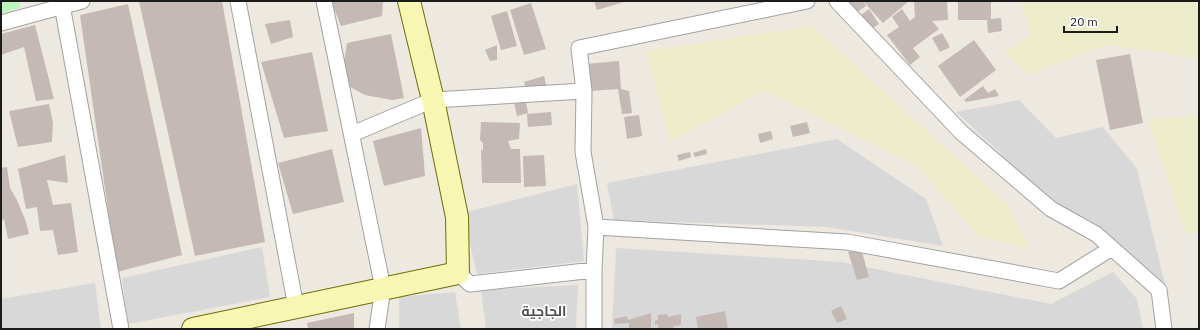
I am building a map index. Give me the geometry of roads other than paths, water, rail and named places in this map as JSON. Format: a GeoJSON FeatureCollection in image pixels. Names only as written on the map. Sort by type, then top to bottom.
{"type":"FeatureCollection","features":[{"type":"Feature","properties":{"kind":"street"},"geometry":{"type":"LineString","coordinates":[[1,23],[62,5],[82,1]]}},
{"type":"Feature","properties":{"kind":"street"},"geometry":{"type":"LineString","coordinates":[[238,1],[296,307]]}},
{"type":"Feature","properties":{"kind":"street"},"geometry":{"type":"LineString","coordinates":[[324,1],[383,288],[377,329]]}},
{"type":"Feature","properties":{"kind":"street"},"geometry":{"type":"LineString","coordinates":[[409,1],[433,100],[457,217],[458,273],[470,284],[594,270]]}},
{"type":"Feature","properties":{"kind":"street"},"geometry":{"type":"LineString","coordinates":[[594,329],[596,227],[583,152],[584,91],[580,48],[807,1]]}},
{"type":"Feature","properties":{"kind":"street"},"geometry":{"type":"LineString","coordinates":[[837,1],[962,132],[1050,209],[1096,234],[1159,290],[1164,329]]}},
{"type":"Feature","properties":{"kind":"street"},"geometry":{"type":"LineString","coordinates":[[62,5],[121,329]]}},
{"type":"Feature","properties":{"kind":"street"},"geometry":{"type":"LineString","coordinates":[[352,134],[433,100],[584,91]]}},
{"type":"Feature","properties":{"kind":"street"},"geometry":{"type":"LineString","coordinates":[[596,227],[847,242],[1060,281],[1112,248]]}},
{"type":"Feature","properties":{"kind":"street"},"geometry":{"type":"LineString","coordinates":[[193,329],[458,273]]}},
{"type":"Feature","properties":{"kind":"district","name":"الجاجية"},"geometry":{"type":"Point","coordinates":[544,311]}}]}
